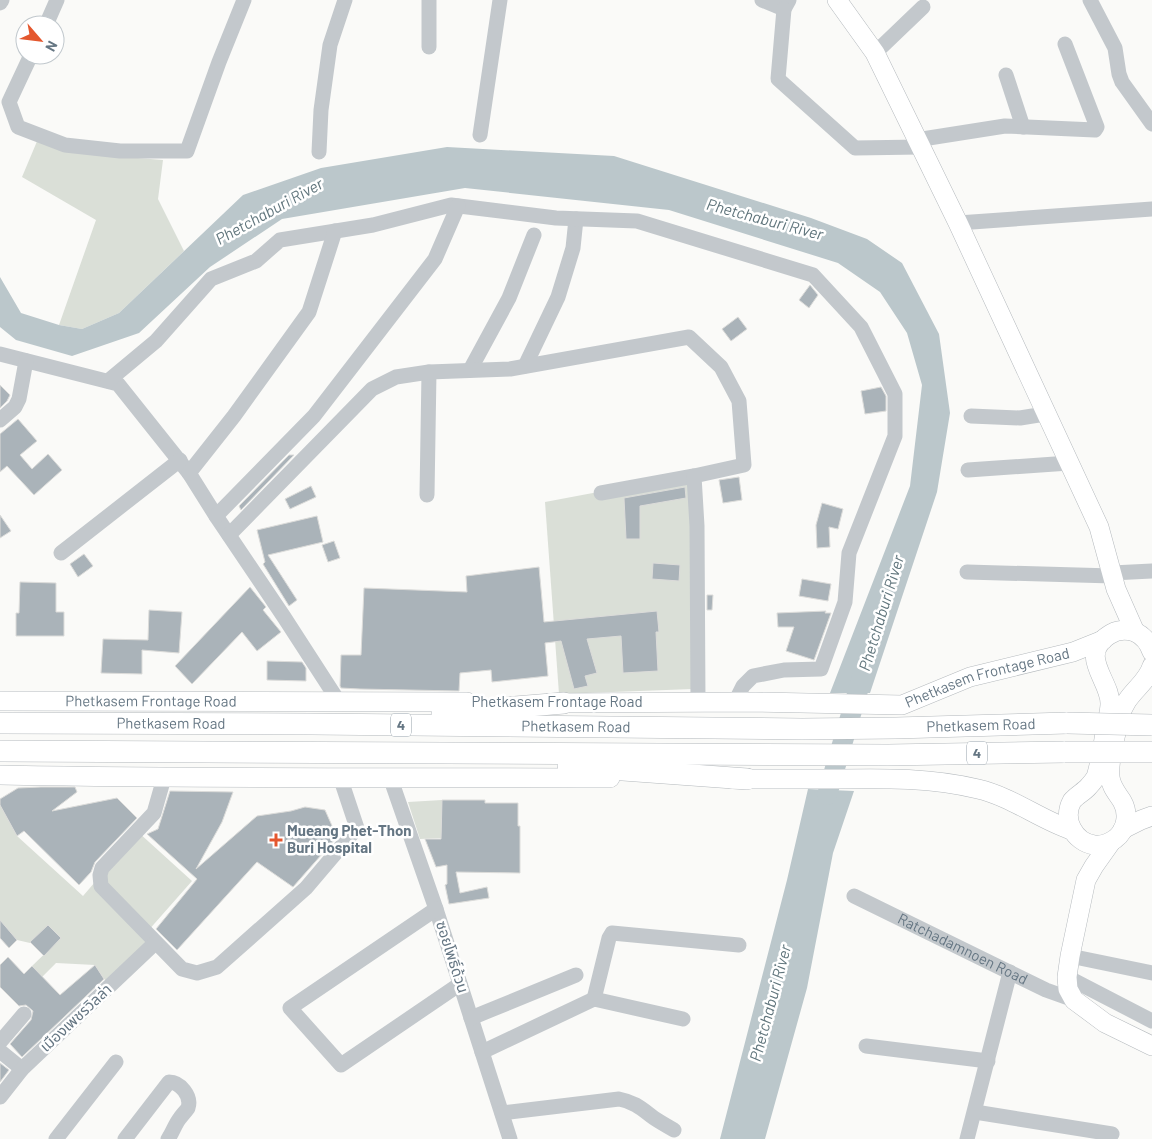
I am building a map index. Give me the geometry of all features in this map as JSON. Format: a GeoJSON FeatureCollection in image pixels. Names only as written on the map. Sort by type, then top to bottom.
{"type":"FeatureCollection","features":[{"type":"Feature","properties":{"kind":"highway"},"geometry":{"type":"LineString","coordinates":[[312,724],[564,703]]}},
{"type":"Feature","properties":{"kind":"highway","name":"Phetkasem Road"},"geometry":{"type":"LineString","coordinates":[[0,723],[802,729],[1067,723],[1152,725]]}},
{"type":"Feature","properties":{"kind":"highway","name":"Phetkasem Road"},"geometry":{"type":"LineString","coordinates":[[0,752],[794,754],[1152,752]]}},
{"type":"Feature","properties":{"kind":"highway"},"geometry":{"type":"LineString","coordinates":[[0,756],[88,752]]}},
{"type":"Feature","properties":{"kind":"highway"},"geometry":{"type":"LineString","coordinates":[[380,753],[748,779]]}},
{"type":"Feature","properties":{"kind":"main road"},"geometry":{"type":"LineString","coordinates":[[837,0],[875,53],[958,223],[1099,528],[1114,579],[1147,644]]}},
{"type":"Feature","properties":{"kind":"main road"},"geometry":{"type":"LineString","coordinates":[[1086,880],[1083,860],[1069,821],[1069,812],[1072,802],[1078,794],[1089,786],[1096,776],[1110,704],[1107,688],[1098,673],[1095,656],[1114,618],[1114,579]]}},
{"type":"Feature","properties":{"kind":"main road","name":"Phetkasem Frontage Road"},"geometry":{"type":"LineString","coordinates":[[0,701],[735,702],[902,705],[970,677],[1073,652],[1126,630],[1147,644]]}},
{"type":"Feature","properties":{"kind":"main road"},"geometry":{"type":"LineString","coordinates":[[1074,1000],[1068,989],[1067,977],[1086,880],[1094,866],[1122,832],[1126,820],[1126,810],[1112,788],[1110,778],[1110,767],[1120,716],[1130,695],[1145,679],[1152,666]]}},
{"type":"Feature","properties":{"kind":"main road","name":"4"},"geometry":{"type":"LineString","coordinates":[[0,775],[164,778],[878,778],[941,782],[980,789],[1016,803],[1074,833]]}},
{"type":"Feature","properties":{"kind":"main road"},"geometry":{"type":"LineString","coordinates":[[1074,833],[1084,842],[1102,845],[1141,820],[1152,816]]}},
{"type":"Feature","properties":{"kind":"main road","name":"Ratchadamnoen Road"},"geometry":{"type":"LineString","coordinates":[[1074,1000],[1105,1023],[1152,1046]]}},
{"type":"Feature","properties":{"kind":"street"},"geometry":{"type":"LineString","coordinates":[[51,15],[58,0]]}},
{"type":"Feature","properties":{"kind":"street"},"geometry":{"type":"LineString","coordinates":[[26,65],[9,102],[18,127],[65,144],[120,151],[187,151],[244,0]]}},
{"type":"Feature","properties":{"kind":"street"},"geometry":{"type":"LineString","coordinates":[[320,152],[321,110],[330,45],[345,0]]}},
{"type":"Feature","properties":{"kind":"street"},"geometry":{"type":"LineString","coordinates":[[429,0],[429,47]]}},
{"type":"Feature","properties":{"kind":"street"},"geometry":{"type":"LineString","coordinates":[[480,135],[500,0]]}},
{"type":"Feature","properties":{"kind":"street"},"geometry":{"type":"LineString","coordinates":[[762,0],[786,4],[778,79],[855,148],[918,144],[976,129],[1005,126],[1095,130],[1096,127],[1065,44]]}},
{"type":"Feature","properties":{"kind":"street"},"geometry":{"type":"LineString","coordinates":[[1090,0],[1115,48],[1122,82],[1152,124]]}},
{"type":"Feature","properties":{"kind":"street"},"geometry":{"type":"LineString","coordinates":[[875,53],[923,7]]}},
{"type":"Feature","properties":{"kind":"street"},"geometry":{"type":"LineString","coordinates":[[1006,75],[1023,127]]}},
{"type":"Feature","properties":{"kind":"street"},"geometry":{"type":"LineString","coordinates":[[108,381],[156,341],[211,279],[256,260],[280,240],[373,225],[451,205],[556,218],[637,221],[813,275],[861,327],[895,394],[895,436],[850,553],[845,602],[821,669],[784,670],[753,676],[742,686],[735,702]]}},
{"type":"Feature","properties":{"kind":"street"},"geometry":{"type":"LineString","coordinates":[[216,516],[314,416],[435,259],[458,206]]}},
{"type":"Feature","properties":{"kind":"street"},"geometry":{"type":"LineString","coordinates":[[958,223],[1152,209]]}},
{"type":"Feature","properties":{"kind":"street"},"geometry":{"type":"LineString","coordinates":[[525,366],[558,297],[573,248],[576,219]]}},
{"type":"Feature","properties":{"kind":"street"},"geometry":{"type":"LineString","coordinates":[[189,473],[234,416],[308,312],[335,231]]}},
{"type":"Feature","properties":{"kind":"street"},"geometry":{"type":"LineString","coordinates":[[470,370],[509,298],[534,235]]}},
{"type":"Feature","properties":{"kind":"street"},"geometry":{"type":"LineString","coordinates":[[229,535],[372,389],[396,377],[429,372],[510,369],[689,337],[721,368],[739,401],[744,465],[694,476],[601,492]]}},
{"type":"Feature","properties":{"kind":"street"},"geometry":{"type":"LineString","coordinates":[[0,354],[118,384],[180,460],[339,702]]}},
{"type":"Feature","properties":{"kind":"street"},"geometry":{"type":"LineString","coordinates":[[0,420],[15,407],[19,399],[26,361]]}},
{"type":"Feature","properties":{"kind":"street"},"geometry":{"type":"LineString","coordinates":[[427,495],[429,372]]}},
{"type":"Feature","properties":{"kind":"street"},"geometry":{"type":"LineString","coordinates":[[971,416],[1020,418],[1045,414]]}},
{"type":"Feature","properties":{"kind":"street"},"geometry":{"type":"LineString","coordinates":[[61,553],[180,460]]}},
{"type":"Feature","properties":{"kind":"street"},"geometry":{"type":"LineString","coordinates":[[968,470],[1069,462]]}},
{"type":"Feature","properties":{"kind":"street"},"geometry":{"type":"LineString","coordinates":[[694,476],[698,526],[698,702]]}},
{"type":"Feature","properties":{"kind":"street"},"geometry":{"type":"LineString","coordinates":[[967,572],[1114,579],[1152,571]]}},
{"type":"Feature","properties":{"kind":"street"},"geometry":{"type":"LineString","coordinates":[[164,778],[154,813],[102,868],[100,875],[101,886],[182,969],[197,973],[217,967],[306,888],[357,828],[340,777]]}},
{"type":"Feature","properties":{"kind":"street","name":"ซอยโพธิ์ด้วน"},"geometry":{"type":"LineString","coordinates":[[390,777],[436,909],[502,1113],[508,1138]]}},
{"type":"Feature","properties":{"kind":"street"},"geometry":{"type":"LineString","coordinates":[[1122,832],[1152,826]]}},
{"type":"Feature","properties":{"kind":"street","name":"Ratchadamnoen Road"},"geometry":{"type":"LineString","coordinates":[[854,896],[1046,990],[1074,1000]]}},
{"type":"Feature","properties":{"kind":"street"},"geometry":{"type":"LineString","coordinates":[[436,909],[290,1008],[341,1065],[460,984]]}},
{"type":"Feature","properties":{"kind":"street"},"geometry":{"type":"LineString","coordinates":[[594,999],[609,938],[612,933],[739,945]]}},
{"type":"Feature","properties":{"kind":"street","name":"เมืองเพชรวิลล่า"},"geometry":{"type":"LineString","coordinates":[[0,1097],[22,1069],[155,943]]}},
{"type":"Feature","properties":{"kind":"street"},"geometry":{"type":"LineString","coordinates":[[1070,956],[1152,973]]}},
{"type":"Feature","properties":{"kind":"street"},"geometry":{"type":"LineString","coordinates":[[967,1139],[1010,972]]}},
{"type":"Feature","properties":{"kind":"street"},"geometry":{"type":"LineString","coordinates":[[471,1018],[576,975]]}},
{"type":"Feature","properties":{"kind":"street"},"geometry":{"type":"LineString","coordinates":[[1067,977],[1152,1021]]}},
{"type":"Feature","properties":{"kind":"street"},"geometry":{"type":"LineString","coordinates":[[482,1052],[594,999],[683,1019]]}},
{"type":"Feature","properties":{"kind":"street"},"geometry":{"type":"LineString","coordinates":[[0,1042],[24,1014]]}},
{"type":"Feature","properties":{"kind":"street"},"geometry":{"type":"LineString","coordinates":[[866,1046],[988,1061]]}},
{"type":"Feature","properties":{"kind":"street"},"geometry":{"type":"LineString","coordinates":[[0,1051],[22,1069]]}},
{"type":"Feature","properties":{"kind":"street"},"geometry":{"type":"LineString","coordinates":[[56,1139],[116,1062]]}},
{"type":"Feature","properties":{"kind":"street"},"geometry":{"type":"LineString","coordinates":[[125,1139],[169,1082],[174,1082],[181,1086],[188,1098],[188,1107],[168,1139]]}},
{"type":"Feature","properties":{"kind":"street"},"geometry":{"type":"LineString","coordinates":[[502,1113],[619,1099],[630,1101],[641,1107],[653,1118],[674,1130]]}},
{"type":"Feature","properties":{"kind":"street"},"geometry":{"type":"LineString","coordinates":[[975,1112],[1112,1134]]}},
{"type":"Feature","properties":{"kind":"shaded area"},"geometry":{"type":"Polygon","coordinates":[[[38,139],[88,154],[163,160],[158,199],[184,251],[119,313],[82,329],[59,325],[96,220],[22,177],[38,139]]]}},
{"type":"Feature","properties":{"kind":"shaded area"},"geometry":{"type":"Polygon","coordinates":[[[699,473],[693,689],[559,694],[545,502],[699,473]]]}},
{"type":"Feature","properties":{"kind":"shaded area"},"geometry":{"type":"Polygon","coordinates":[[[442,800],[441,838],[420,839],[408,802],[442,800]]]}},
{"type":"Feature","properties":{"kind":"shaded area"},"geometry":{"type":"Polygon","coordinates":[[[0,805],[17,836],[83,896],[138,832],[192,881],[147,932],[159,943],[107,983],[95,965],[56,963],[42,977],[32,966],[61,938],[48,925],[30,943],[17,940],[0,920],[0,805]]]}},
{"type":"Feature","properties":{"kind":"water"},"geometry":{"type":"Polygon","coordinates":[[[447,147],[614,156],[811,218],[867,239],[902,263],[939,334],[950,413],[937,492],[870,693],[830,693],[910,486],[922,385],[907,333],[880,292],[838,263],[669,210],[465,188],[282,219],[210,267],[139,333],[72,356],[16,340],[0,327],[0,277],[21,313],[59,325],[82,329],[119,313],[243,195],[321,168],[447,147]]]}},
{"type":"Feature","properties":{"kind":"water"},"geometry":{"type":"Polygon","coordinates":[[[808,789],[854,791],[833,853],[807,988],[765,1139],[720,1139],[787,880],[808,789]]]}},
{"type":"Feature","properties":{"kind":"building"},"geometry":{"type":"Polygon","coordinates":[[[810,285],[818,295],[809,308],[799,300],[810,285]]]}},
{"type":"Feature","properties":{"kind":"building"},"geometry":{"type":"Polygon","coordinates":[[[738,317],[747,329],[731,341],[722,329],[738,317]]]}},
{"type":"Feature","properties":{"kind":"building"},"geometry":{"type":"Polygon","coordinates":[[[0,385],[10,395],[0,408],[0,385]]]}},
{"type":"Feature","properties":{"kind":"building"},"geometry":{"type":"Polygon","coordinates":[[[881,387],[886,396],[886,411],[865,414],[861,391],[881,387]]]}},
{"type":"Feature","properties":{"kind":"building"},"geometry":{"type":"Polygon","coordinates":[[[18,419],[37,441],[20,455],[32,469],[48,454],[62,470],[34,495],[7,466],[0,472],[0,434],[18,419]]]}},
{"type":"Feature","properties":{"kind":"building"},"geometry":{"type":"Polygon","coordinates":[[[289,455],[294,455],[241,510],[239,506],[289,455]]]}},
{"type":"Feature","properties":{"kind":"building"},"geometry":{"type":"Polygon","coordinates":[[[739,477],[742,500],[723,503],[719,480],[739,477]]]}},
{"type":"Feature","properties":{"kind":"building"},"geometry":{"type":"Polygon","coordinates":[[[311,486],[316,497],[290,509],[285,499],[311,486]]]}},
{"type":"Feature","properties":{"kind":"building"},"geometry":{"type":"Polygon","coordinates":[[[685,487],[686,498],[640,506],[640,539],[626,539],[624,498],[685,487]]]}},
{"type":"Feature","properties":{"kind":"building"},"geometry":{"type":"Polygon","coordinates":[[[822,503],[843,509],[838,529],[829,527],[830,547],[817,548],[816,525],[822,503]]]}},
{"type":"Feature","properties":{"kind":"building"},"geometry":{"type":"Polygon","coordinates":[[[0,515],[11,531],[0,538],[0,515]]]}},
{"type":"Feature","properties":{"kind":"building"},"geometry":{"type":"Polygon","coordinates":[[[317,516],[323,542],[268,555],[297,600],[289,606],[263,564],[265,562],[257,530],[317,516]]]}},
{"type":"Feature","properties":{"kind":"building"},"geometry":{"type":"Polygon","coordinates":[[[334,541],[340,558],[328,562],[322,545],[334,541]]]}},
{"type":"Feature","properties":{"kind":"building"},"geometry":{"type":"Polygon","coordinates":[[[84,554],[93,566],[78,577],[70,564],[84,554]]]}},
{"type":"Feature","properties":{"kind":"building"},"geometry":{"type":"Polygon","coordinates":[[[653,563],[680,565],[679,581],[652,579],[653,563]]]}},
{"type":"Feature","properties":{"kind":"building"},"geometry":{"type":"Polygon","coordinates":[[[539,567],[544,622],[657,611],[659,632],[656,632],[658,671],[623,673],[621,636],[587,639],[597,673],[585,676],[588,686],[574,689],[561,641],[545,643],[548,676],[492,682],[491,670],[460,673],[459,691],[341,688],[341,655],[361,655],[364,588],[467,592],[466,576],[539,567]]]}},
{"type":"Feature","properties":{"kind":"building"},"geometry":{"type":"Polygon","coordinates":[[[802,579],[831,584],[828,601],[799,596],[802,579]]]}},
{"type":"Feature","properties":{"kind":"building"},"geometry":{"type":"Polygon","coordinates":[[[20,582],[56,583],[56,612],[64,612],[64,636],[16,636],[16,613],[19,613],[20,582]]]}},
{"type":"Feature","properties":{"kind":"building"},"geometry":{"type":"Polygon","coordinates":[[[250,587],[266,607],[263,610],[281,632],[257,651],[242,632],[192,684],[175,666],[250,587]]]}},
{"type":"Feature","properties":{"kind":"building"},"geometry":{"type":"Polygon","coordinates":[[[707,595],[713,595],[712,610],[707,610],[707,595]]]}},
{"type":"Feature","properties":{"kind":"building"},"geometry":{"type":"Polygon","coordinates":[[[149,610],[182,612],[179,653],[142,650],[142,674],[101,673],[103,639],[148,640],[149,610]]]}},
{"type":"Feature","properties":{"kind":"building"},"geometry":{"type":"Polygon","coordinates":[[[826,611],[825,613],[831,613],[814,660],[786,651],[794,627],[778,627],[777,613],[826,611]]]}},
{"type":"Feature","properties":{"kind":"building"},"geometry":{"type":"Polygon","coordinates":[[[267,661],[302,662],[306,668],[306,681],[267,680],[267,661]]]}},
{"type":"Feature","properties":{"kind":"building"},"geometry":{"type":"Polygon","coordinates":[[[75,787],[77,792],[52,811],[117,798],[137,818],[95,862],[91,872],[79,885],[24,831],[17,836],[0,805],[0,799],[18,788],[75,787]]]}},
{"type":"Feature","properties":{"kind":"building"},"geometry":{"type":"Polygon","coordinates":[[[170,791],[233,792],[222,822],[196,869],[257,816],[305,807],[325,810],[337,837],[293,887],[257,862],[177,950],[156,929],[197,879],[147,834],[158,829],[170,791]]]}},
{"type":"Feature","properties":{"kind":"building"},"geometry":{"type":"Polygon","coordinates":[[[442,800],[485,800],[485,803],[518,803],[520,873],[456,872],[460,893],[487,887],[489,898],[449,904],[445,885],[447,884],[447,865],[436,867],[425,839],[441,839],[442,800]]]}},
{"type":"Feature","properties":{"kind":"building"},"geometry":{"type":"Polygon","coordinates":[[[0,920],[17,940],[9,948],[0,938],[0,920]]]}},
{"type":"Feature","properties":{"kind":"building"},"geometry":{"type":"Polygon","coordinates":[[[48,925],[61,938],[44,956],[30,942],[48,925]]]}},
{"type":"Feature","properties":{"kind":"building"},"geometry":{"type":"Polygon","coordinates":[[[8,957],[24,974],[32,966],[60,995],[95,965],[104,979],[22,1057],[10,1044],[31,1020],[33,1011],[26,1005],[19,1006],[0,987],[0,965],[8,957]]]}},
{"type":"Feature","properties":{"kind":"building"},"geometry":{"type":"Polygon","coordinates":[[[0,1063],[9,1070],[0,1082],[0,1063]]]}},
{"type":"Feature","properties":{"kind":"waterway","name":"Phetchaburi River"},"geometry":{"type":"LineString","coordinates":[[827,795],[865,667]]}},
{"type":"Feature","properties":{"kind":"place","name":"Mueang Phet-Thon Buri Hospital"},"geometry":{"type":"Point","coordinates":[276,840]}}]}
